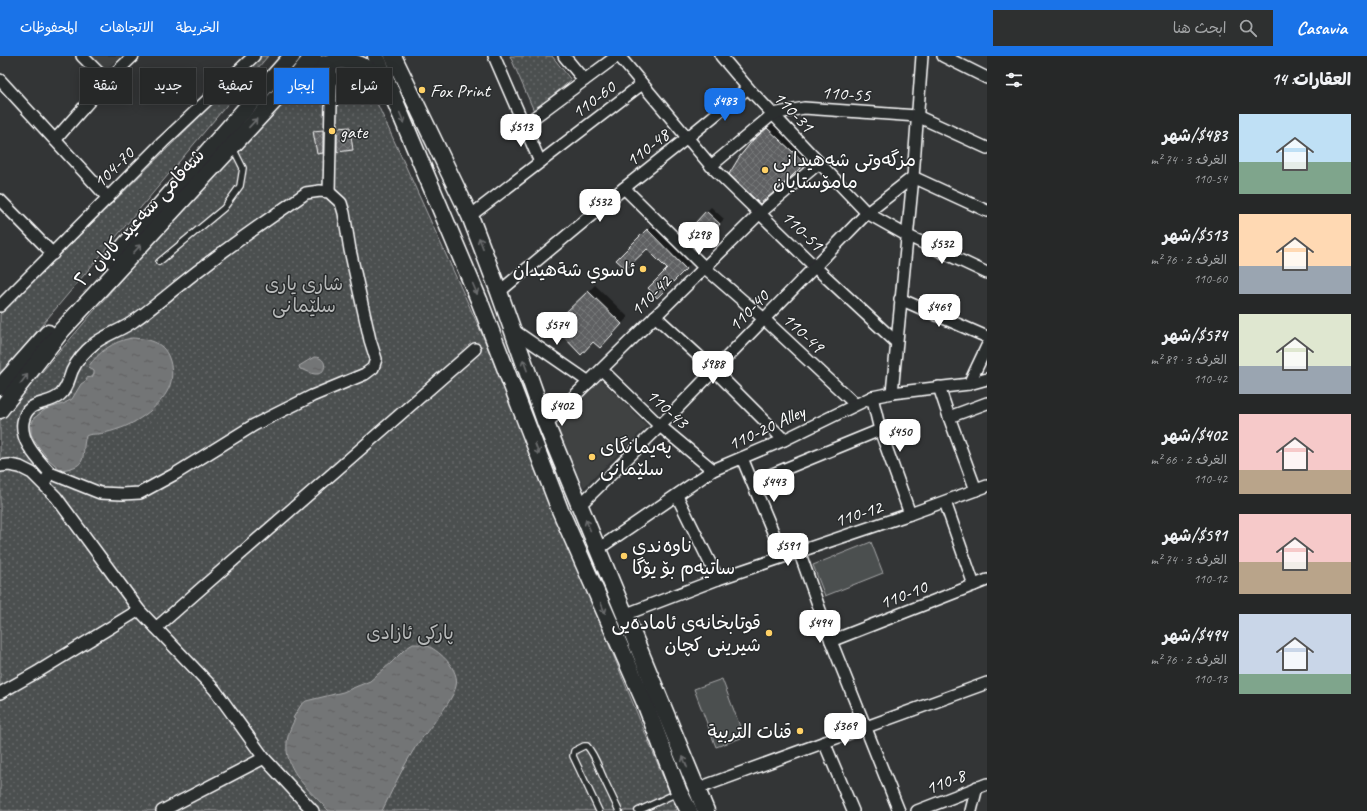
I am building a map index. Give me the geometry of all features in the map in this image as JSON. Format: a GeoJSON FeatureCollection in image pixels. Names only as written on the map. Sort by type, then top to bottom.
{"type":"FeatureCollection","features":[{"type":"Feature","properties":{"kind":"main road","name":"شەقامی سەعید کابان ٢٠"},"geometry":{"type":"LineString","coordinates":[[0,387],[292,56]]}},
{"type":"Feature","properties":{"kind":"main road","name":"شەقامی سەعید کابان ٢٠"},"geometry":{"type":"LineString","coordinates":[[304,68],[313,56]]}},
{"type":"Feature","properties":{"kind":"main road"},"geometry":{"type":"LineString","coordinates":[[376,56],[381,68]]}},
{"type":"Feature","properties":{"kind":"main road"},"geometry":{"type":"LineString","coordinates":[[310,68],[320,62],[332,58],[348,58],[364,63],[370,68]]}},
{"type":"Feature","properties":{"kind":"main road"},"geometry":{"type":"LineString","coordinates":[[396,60],[470,216],[546,424],[706,811]]}},
{"type":"Feature","properties":{"kind":"main road"},"geometry":{"type":"LineString","coordinates":[[392,94],[480,300],[560,510],[645,703],[688,811]]}},
{"type":"Feature","properties":{"kind":"main road","name":"شەقامی سەعید کابان ٢٠"},"geometry":{"type":"LineString","coordinates":[[0,410],[62,330],[274,101]]}},
{"type":"Feature","properties":{"kind":"main road"},"geometry":{"type":"LineString","coordinates":[[592,582],[608,574]]}},
{"type":"Feature","properties":{"kind":"street"},"geometry":{"type":"LineString","coordinates":[[82,56],[94,68]]}},
{"type":"Feature","properties":{"kind":"street"},"geometry":{"type":"LineString","coordinates":[[120,68],[132,56]]}},
{"type":"Feature","properties":{"kind":"street","name":"104-70"},"geometry":{"type":"LineString","coordinates":[[0,306],[163,142],[254,56]]}},
{"type":"Feature","properties":{"kind":"street"},"geometry":{"type":"LineString","coordinates":[[494,56],[540,162]]}},
{"type":"Feature","properties":{"kind":"street"},"geometry":{"type":"LineString","coordinates":[[564,56],[584,80]]}},
{"type":"Feature","properties":{"kind":"street"},"geometry":{"type":"LineString","coordinates":[[524,125],[618,56]]}},
{"type":"Feature","properties":{"kind":"street","name":"110-51"},"geometry":{"type":"LineString","coordinates":[[618,56],[711,166],[815,267],[896,342]]}},
{"type":"Feature","properties":{"kind":"street"},"geometry":{"type":"LineString","coordinates":[[892,393],[906,235],[913,176],[922,56]]}},
{"type":"Feature","properties":{"kind":"street"},"geometry":{"type":"LineString","coordinates":[[943,56],[987,78]]}},
{"type":"Feature","properties":{"kind":"street"},"geometry":{"type":"LineString","coordinates":[[329,192],[332,58]]}},
{"type":"Feature","properties":{"kind":"street","name":"110-31"},"geometry":{"type":"LineString","coordinates":[[726,58],[748,88],[867,213],[906,235],[987,273]]}},
{"type":"Feature","properties":{"kind":"street","name":"110-60"},"geometry":{"type":"LineString","coordinates":[[470,216],[642,84]]}},
{"type":"Feature","properties":{"kind":"street"},"geometry":{"type":"LineString","coordinates":[[2,88],[55,140],[108,198]]}},
{"type":"Feature","properties":{"kind":"street","name":"110-48"},"geometry":{"type":"LineString","coordinates":[[499,292],[624,188],[748,88]]}},
{"type":"Feature","properties":{"kind":"street"},"geometry":{"type":"LineString","coordinates":[[55,140],[86,104]]}},
{"type":"Feature","properties":{"kind":"street","name":"110-55"},"geometry":{"type":"LineString","coordinates":[[773,114],[804,108],[917,116]]}},
{"type":"Feature","properties":{"kind":"street"},"geometry":{"type":"LineString","coordinates":[[711,166],[773,114]]}},
{"type":"Feature","properties":{"kind":"street"},"geometry":{"type":"LineString","coordinates":[[917,116],[987,148]]}},
{"type":"Feature","properties":{"kind":"street","name":"110-42"},"geometry":{"type":"LineString","coordinates":[[546,424],[760,213],[819,163]]}},
{"type":"Feature","properties":{"kind":"street"},"geometry":{"type":"LineString","coordinates":[[913,176],[987,211]]}},
{"type":"Feature","properties":{"kind":"street","name":"110-40"},"geometry":{"type":"LineString","coordinates":[[579,506],[660,426],[867,213],[913,176]]}},
{"type":"Feature","properties":{"kind":"street","name":"110-49"},"geometry":{"type":"LineString","coordinates":[[624,188],[704,267],[856,404]]}},
{"type":"Feature","properties":{"kind":"street"},"geometry":{"type":"LineString","coordinates":[[0,466],[9,465],[20,467],[47,478],[100,493],[140,493],[175,474],[254,425],[312,396],[365,374],[373,368],[376,359],[370,340],[351,257],[341,202],[329,192],[320,190],[306,193],[204,266],[132,322],[94,343],[80,357],[72,371],[66,388],[61,394],[56,398],[38,403],[27,410],[23,420],[24,438],[47,478],[56,496],[139,610],[215,690],[264,758],[313,811]]}},
{"type":"Feature","properties":{"kind":"street"},"geometry":{"type":"LineString","coordinates":[[0,200],[53,254]]}},
{"type":"Feature","properties":{"kind":"street"},"geometry":{"type":"LineString","coordinates":[[900,299],[987,336]]}},
{"type":"Feature","properties":{"kind":"street"},"geometry":{"type":"LineString","coordinates":[[655,316],[714,370],[784,440]]}},
{"type":"Feature","properties":{"kind":"street"},"geometry":{"type":"LineString","coordinates":[[512,329],[589,382]]}},
{"type":"Feature","properties":{"kind":"street"},"geometry":{"type":"LineString","coordinates":[[969,384],[987,346]]}},
{"type":"Feature","properties":{"kind":"street"},"geometry":{"type":"LineString","coordinates":[[156,628],[475,349]]}},
{"type":"Feature","properties":{"kind":"street","name":"110-43"},"geometry":{"type":"LineString","coordinates":[[602,370],[660,426],[713,470]]}},
{"type":"Feature","properties":{"kind":"street","name":"110-20 Alley"},"geometry":{"type":"LineString","coordinates":[[598,549],[713,470],[784,440],[872,397],[892,393],[969,384],[987,379]]}},
{"type":"Feature","properties":{"kind":"street"},"geometry":{"type":"LineString","coordinates":[[939,387],[948,417],[982,488]]}},
{"type":"Feature","properties":{"kind":"street"},"geometry":{"type":"LineString","coordinates":[[872,397],[880,430],[910,514]]}},
{"type":"Feature","properties":{"kind":"street"},"geometry":{"type":"LineString","coordinates":[[948,417],[987,403]]}},
{"type":"Feature","properties":{"kind":"street"},"geometry":{"type":"LineString","coordinates":[[753,482],[880,430]]}},
{"type":"Feature","properties":{"kind":"street"},"geometry":{"type":"LineString","coordinates":[[742,458],[783,556]]}},
{"type":"Feature","properties":{"kind":"street","name":"110-12"},"geometry":{"type":"LineString","coordinates":[[624,615],[718,579],[982,488]]}},
{"type":"Feature","properties":{"kind":"street"},"geometry":{"type":"LineString","coordinates":[[677,496],[718,579]]}},
{"type":"Feature","properties":{"kind":"street"},"geometry":{"type":"LineString","coordinates":[[945,502],[974,585]]}},
{"type":"Feature","properties":{"kind":"street"},"geometry":{"type":"LineString","coordinates":[[798,551],[899,811]]}},
{"type":"Feature","properties":{"kind":"street","name":"110-10"},"geometry":{"type":"LineString","coordinates":[[832,641],[987,580]]}},
{"type":"Feature","properties":{"kind":"street"},"geometry":{"type":"LineString","coordinates":[[0,693],[139,610]]}},
{"type":"Feature","properties":{"kind":"street"},"geometry":{"type":"LineString","coordinates":[[696,789],[987,683]]}},
{"type":"Feature","properties":{"kind":"street"},"geometry":{"type":"LineString","coordinates":[[824,742],[853,811]]}},
{"type":"Feature","properties":{"kind":"street"},"geometry":{"type":"LineString","coordinates":[[162,811],[264,758]]}},
{"type":"Feature","properties":{"kind":"street"},"geometry":{"type":"LineString","coordinates":[[970,811],[982,786]]}},
{"type":"Feature","properties":{"kind":"street","name":"110-8"},"geometry":{"type":"LineString","coordinates":[[917,811],[982,786]]}},
{"type":"Feature","properties":{"kind":"lane"},"geometry":{"type":"LineString","coordinates":[[159,262],[224,208],[240,186],[243,168],[232,146]]}},
{"type":"Feature","properties":{"kind":"lane"},"geometry":{"type":"LineString","coordinates":[[599,811],[573,756],[574,751],[584,746],[587,746],[597,761],[602,776],[619,811]]}},
{"type":"Feature","properties":{"kind":"lane"},"geometry":{"type":"LineString","coordinates":[[638,811],[680,792]]}},
{"type":"Feature","properties":{"kind":"shaded area"},"geometry":{"type":"Polygon","coordinates":[[[89,56],[121,56],[107,68],[101,68],[89,56]]]}},
{"type":"Feature","properties":{"kind":"shaded area","name":"پەیمانگای سلێمانی"},"geometry":{"type":"Polygon","coordinates":[[[601,380],[647,426],[584,487],[553,425],[601,380]]]}},
{"type":"Feature","properties":{"kind":"green space"},"geometry":{"type":"Polygon","coordinates":[[[261,56],[268,56],[258,68],[249,68],[261,56]]]}},
{"type":"Feature","properties":{"kind":"green space"},"geometry":{"type":"Polygon","coordinates":[[[510,56],[552,56],[571,80],[534,111],[510,56]]]}},
{"type":"Feature","properties":{"kind":"green space","name":"پارکی ئازادی"},"geometry":{"type":"Polygon","coordinates":[[[329,72],[337,73],[337,104],[377,104],[482,334],[677,811],[0,811],[0,421],[137,261],[280,104],[329,104],[329,72]]]}},
{"type":"Feature","properties":{"kind":"green space"},"geometry":{"type":"Polygon","coordinates":[[[212,104],[228,104],[0,375],[0,314],[212,104]]]}},
{"type":"Feature","properties":{"kind":"green space"},"geometry":{"type":"Polygon","coordinates":[[[871,542],[883,573],[825,596],[813,565],[871,542]]]}},
{"type":"Feature","properties":{"kind":"green space"},"geometry":{"type":"Polygon","coordinates":[[[722,679],[744,737],[716,747],[694,689],[722,679]]]}},
{"type":"Feature","properties":{"kind":"water"},"geometry":{"type":"Polygon","coordinates":[[[132,338],[149,340],[159,344],[166,352],[171,364],[172,375],[167,392],[156,406],[133,423],[112,431],[86,436],[81,463],[77,466],[61,470],[48,459],[35,442],[31,434],[31,426],[34,418],[46,409],[63,404],[72,399],[81,384],[87,380],[86,378],[92,377],[94,374],[94,371],[88,367],[97,357],[107,348],[125,339],[132,338]]]}},
{"type":"Feature","properties":{"kind":"water"},"geometry":{"type":"Polygon","coordinates":[[[314,357],[319,358],[324,363],[325,366],[322,372],[319,374],[313,374],[300,369],[299,366],[314,357]]]}},
{"type":"Feature","properties":{"kind":"water"},"geometry":{"type":"Polygon","coordinates":[[[413,644],[422,644],[433,649],[444,657],[452,668],[455,674],[456,686],[449,701],[444,710],[413,751],[382,811],[329,811],[309,791],[293,770],[287,747],[289,734],[295,719],[293,718],[301,705],[306,701],[343,692],[370,681],[405,649],[413,644]]]}},
{"type":"Feature","properties":{"kind":"building"},"geometry":{"type":"Polygon","coordinates":[[[350,127],[353,150],[337,152],[337,128],[350,127]]]}},
{"type":"Feature","properties":{"kind":"building"},"geometry":{"type":"Polygon","coordinates":[[[767,128],[805,163],[760,204],[729,174],[740,156],[753,140],[767,128]]]}},
{"type":"Feature","properties":{"kind":"building"},"geometry":{"type":"Polygon","coordinates":[[[323,130],[323,153],[317,154],[313,131],[323,130]]]}},
{"type":"Feature","properties":{"kind":"building"},"geometry":{"type":"Polygon","coordinates":[[[706,211],[720,224],[697,249],[687,240],[690,236],[686,233],[706,211]]]}},
{"type":"Feature","properties":{"kind":"building"},"geometry":{"type":"Polygon","coordinates":[[[647,229],[686,269],[657,298],[648,288],[667,269],[647,249],[626,269],[616,260],[647,229]]]}},
{"type":"Feature","properties":{"kind":"building"},"geometry":{"type":"Polygon","coordinates":[[[588,291],[622,324],[600,348],[593,342],[581,355],[562,335],[574,324],[564,314],[588,291]]]}},
{"type":"Feature","properties":{"kind":"place","name":"Fox Print"},"geometry":{"type":"Point","coordinates":[422,90]}},
{"type":"Feature","properties":{"kind":"place","name":"gate"},"geometry":{"type":"Point","coordinates":[332,131]}},
{"type":"Feature","properties":{"kind":"place","name":"مزگەوتی شەهیدانی مامۆستایان"},"geometry":{"type":"Point","coordinates":[765,170]}},
{"type":"Feature","properties":{"kind":"place","name":"ئاسوي شةهيدان"},"geometry":{"type":"Point","coordinates":[643,269]}},
{"type":"Feature","properties":{"kind":"place","name":"پەیمانگای سلێمانی"},"geometry":{"type":"Point","coordinates":[592,457]}},
{"type":"Feature","properties":{"kind":"place","name":"ناوەندی ساتیەم بۆ یۆگا"},"geometry":{"type":"Point","coordinates":[624,556]}},
{"type":"Feature","properties":{"kind":"place","name":"قوتابخانەی ئامادەیی شیرینی کچان"},"geometry":{"type":"Point","coordinates":[769,633]}},
{"type":"Feature","properties":{"kind":"place","name":"قنات التربیة"},"geometry":{"type":"Point","coordinates":[800,731]}},
{"type":"Feature","properties":{"kind":"park label","name":"شاری یاری سلێمانی"},"geometry":{"type":"Point","coordinates":[304,294]}}]}
